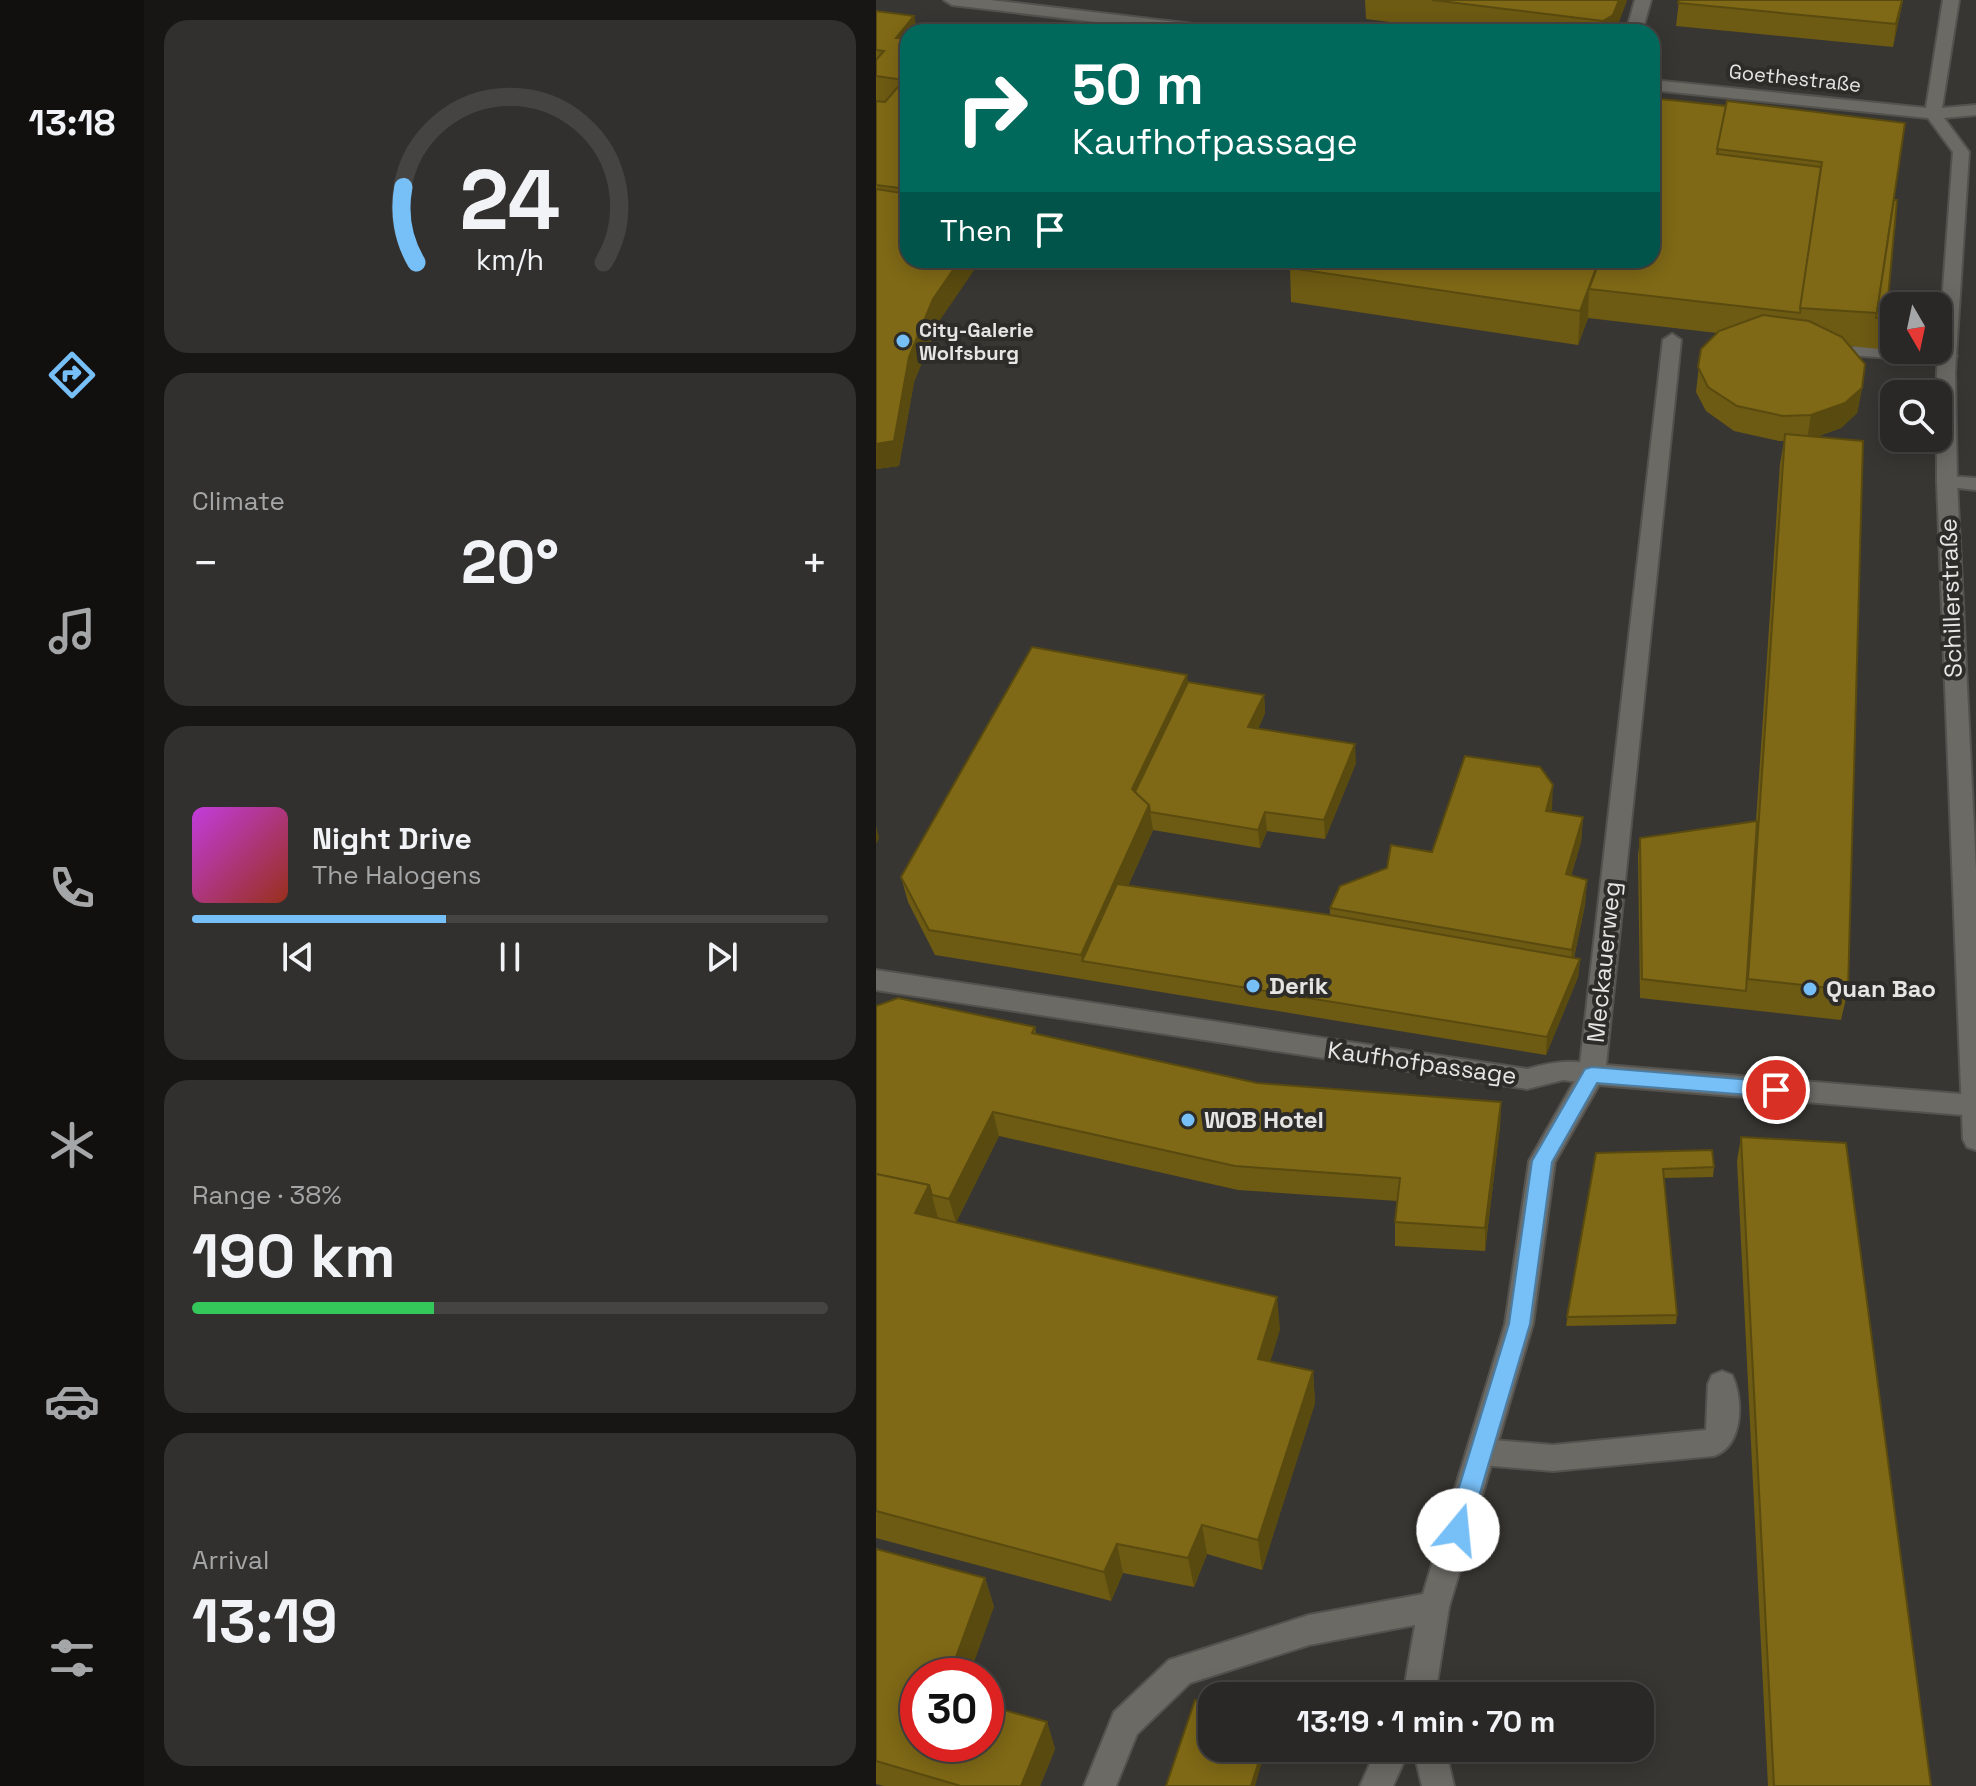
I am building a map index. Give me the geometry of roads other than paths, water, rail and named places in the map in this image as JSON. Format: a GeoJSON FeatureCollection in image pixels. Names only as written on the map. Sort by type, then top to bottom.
{"type":"FeatureCollection","features":[{"type":"Feature","properties":{"kind":"street"},"geometry":{"type":"LineString","coordinates":[[952,0],[1152,24]]}},
{"type":"Feature","properties":{"kind":"street"},"geometry":{"type":"LineString","coordinates":[[1636,24],[1643,0]]}},
{"type":"Feature","properties":{"kind":"street"},"geometry":{"type":"LineString","coordinates":[[1933,114],[1951,0]]}},
{"type":"Feature","properties":{"kind":"street","name":"Goethestraße"},"geometry":{"type":"LineString","coordinates":[[1660,86],[1933,114],[1976,127]]}},
{"type":"Feature","properties":{"kind":"street","name":"Goethestraße"},"geometry":{"type":"LineString","coordinates":[[1933,114],[1976,110]]}},
{"type":"Feature","properties":{"kind":"street","name":"Schillerstraße"},"geometry":{"type":"LineString","coordinates":[[1933,114],[1969,146],[1952,316]]}},
{"type":"Feature","properties":{"kind":"street","name":"Meckauerweg"},"geometry":{"type":"LineString","coordinates":[[1421,1682],[1434,1607],[1519,1324],[1542,1161],[1592,1074],[1672,340]]}},
{"type":"Feature","properties":{"kind":"street"},"geometry":{"type":"LineString","coordinates":[[1856,351],[1880,352]]}},
{"type":"Feature","properties":{"kind":"street","name":"Schillerstraße"},"geometry":{"type":"LineString","coordinates":[[1948,364],[1947,482],[1976,1139]]}},
{"type":"Feature","properties":{"kind":"street"},"geometry":{"type":"LineString","coordinates":[[1947,482],[1976,484]]}},
{"type":"Feature","properties":{"kind":"street","name":"Kaufhofpassage"},"geometry":{"type":"LineString","coordinates":[[876,980],[1527,1079],[1563,1070],[1973,1106]]}},
{"type":"Feature","properties":{"kind":"street"},"geometry":{"type":"LineString","coordinates":[[1481,1452],[1553,1458],[1714,1443],[1723,1430],[1722,1384]]}},
{"type":"Feature","properties":{"kind":"street"},"geometry":{"type":"LineString","coordinates":[[1100,1786],[1125,1723],[1180,1671],[1309,1630],[1434,1607]]}},
{"type":"Feature","properties":{"kind":"street"},"geometry":{"type":"LineString","coordinates":[[1376,1786],[1387,1762]]}},
{"type":"Feature","properties":{"kind":"street"},"geometry":{"type":"LineString","coordinates":[[1432,1762],[1438,1786]]}},
{"type":"Feature","properties":{"kind":"place","name":"City-Galerie Wolfsburg"},"geometry":{"type":"Point","coordinates":[903,341]}},
{"type":"Feature","properties":{"kind":"place","name":"Derik"},"geometry":{"type":"Point","coordinates":[1253,986]}},
{"type":"Feature","properties":{"kind":"place","name":"Quan Bao"},"geometry":{"type":"Point","coordinates":[1810,989]}},
{"type":"Feature","properties":{"kind":"place","name":"WOB Hotel"},"geometry":{"type":"Point","coordinates":[1188,1120]}}]}
